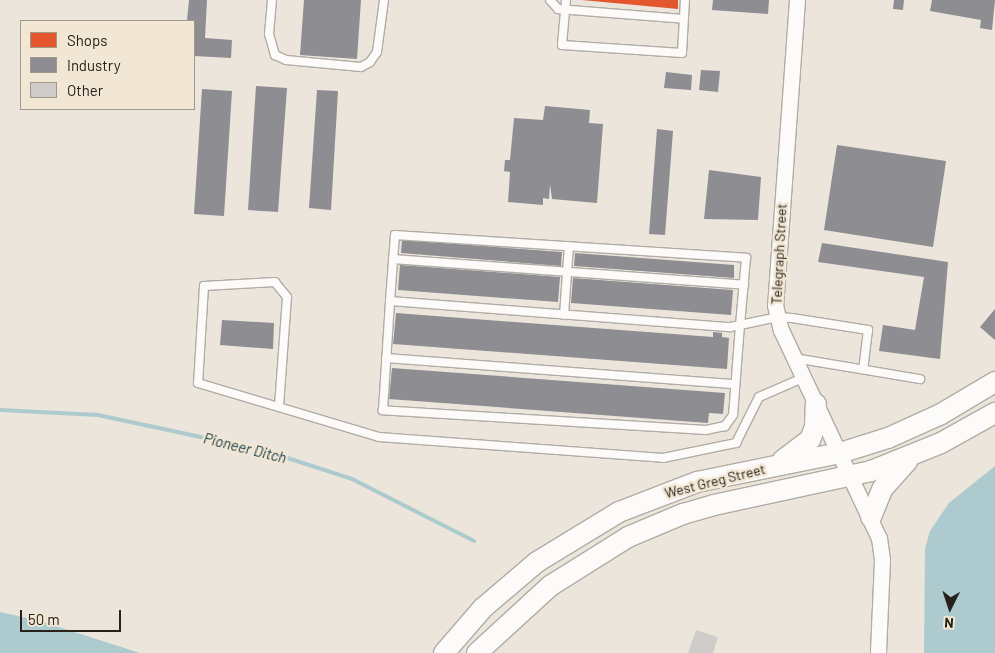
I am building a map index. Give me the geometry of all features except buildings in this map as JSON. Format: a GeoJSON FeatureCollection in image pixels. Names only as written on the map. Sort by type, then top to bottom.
{"type":"FeatureCollection","features":[{"type":"Feature","properties":{"kind":"main road","name":"West Greg Street"},"geometry":{"type":"LineString","coordinates":[[444,653],[477,614],[514,581],[589,529],[671,491],[772,466],[840,453],[916,426],[995,382]]}},
{"type":"Feature","properties":{"kind":"main road"},"geometry":{"type":"LineString","coordinates":[[772,466],[810,440],[815,427],[816,404]]}},
{"type":"Feature","properties":{"kind":"main road","name":"West Greg Street"},"geometry":{"type":"LineString","coordinates":[[477,653],[550,586],[628,537],[683,514],[714,505],[851,476],[912,456],[995,413]]}},
{"type":"Feature","properties":{"kind":"main road"},"geometry":{"type":"LineString","coordinates":[[871,517],[882,488],[912,456]]}},
{"type":"Feature","properties":{"kind":"street","name":"Telegraph Street"},"geometry":{"type":"LineString","coordinates":[[797,0],[776,286],[777,317],[803,378],[871,517],[882,560],[878,653]]}},
{"type":"Feature","properties":{"kind":"lane"},"geometry":{"type":"LineString","coordinates":[[272,0],[269,34],[275,55],[286,60],[361,67],[370,62],[376,52],[384,0]]}},
{"type":"Feature","properties":{"kind":"lane"},"geometry":{"type":"LineString","coordinates":[[550,0],[553,6],[565,10],[684,19]]}},
{"type":"Feature","properties":{"kind":"lane"},"geometry":{"type":"LineString","coordinates":[[566,0],[562,45],[682,53],[686,0]]}},
{"type":"Feature","properties":{"kind":"lane"},"geometry":{"type":"LineString","coordinates":[[395,234],[570,246],[746,258],[733,414],[724,426],[706,430],[382,410],[395,234]]}},
{"type":"Feature","properties":{"kind":"lane"},"geometry":{"type":"LineString","coordinates":[[564,315],[570,246]]}},
{"type":"Feature","properties":{"kind":"lane"},"geometry":{"type":"LineString","coordinates":[[393,259],[744,285]]}},
{"type":"Feature","properties":{"kind":"lane"},"geometry":{"type":"LineString","coordinates":[[279,406],[287,297],[275,282],[204,286],[198,383],[379,437],[663,458],[736,443],[759,397],[803,378]]}},
{"type":"Feature","properties":{"kind":"lane"},"geometry":{"type":"LineString","coordinates":[[390,301],[730,327],[777,317],[868,330],[862,369]]}},
{"type":"Feature","properties":{"kind":"lane"},"geometry":{"type":"LineString","coordinates":[[386,358],[735,384]]}},
{"type":"Feature","properties":{"kind":"lane"},"geometry":{"type":"LineString","coordinates":[[794,358],[920,378]]}},
{"type":"Feature","properties":{"kind":"water"},"geometry":{"type":"Polygon","coordinates":[[[995,466],[995,653],[924,653],[925,549],[930,531],[949,503],[995,466]]]}},
{"type":"Feature","properties":{"kind":"water"},"geometry":{"type":"Polygon","coordinates":[[[0,612],[40,621],[140,653],[0,653],[0,612]]]}},
{"type":"Feature","properties":{"kind":"waterway","name":"Pioneer Ditch"},"geometry":{"type":"LineString","coordinates":[[0,410],[98,415],[266,451],[352,479],[474,541]]}}]}
